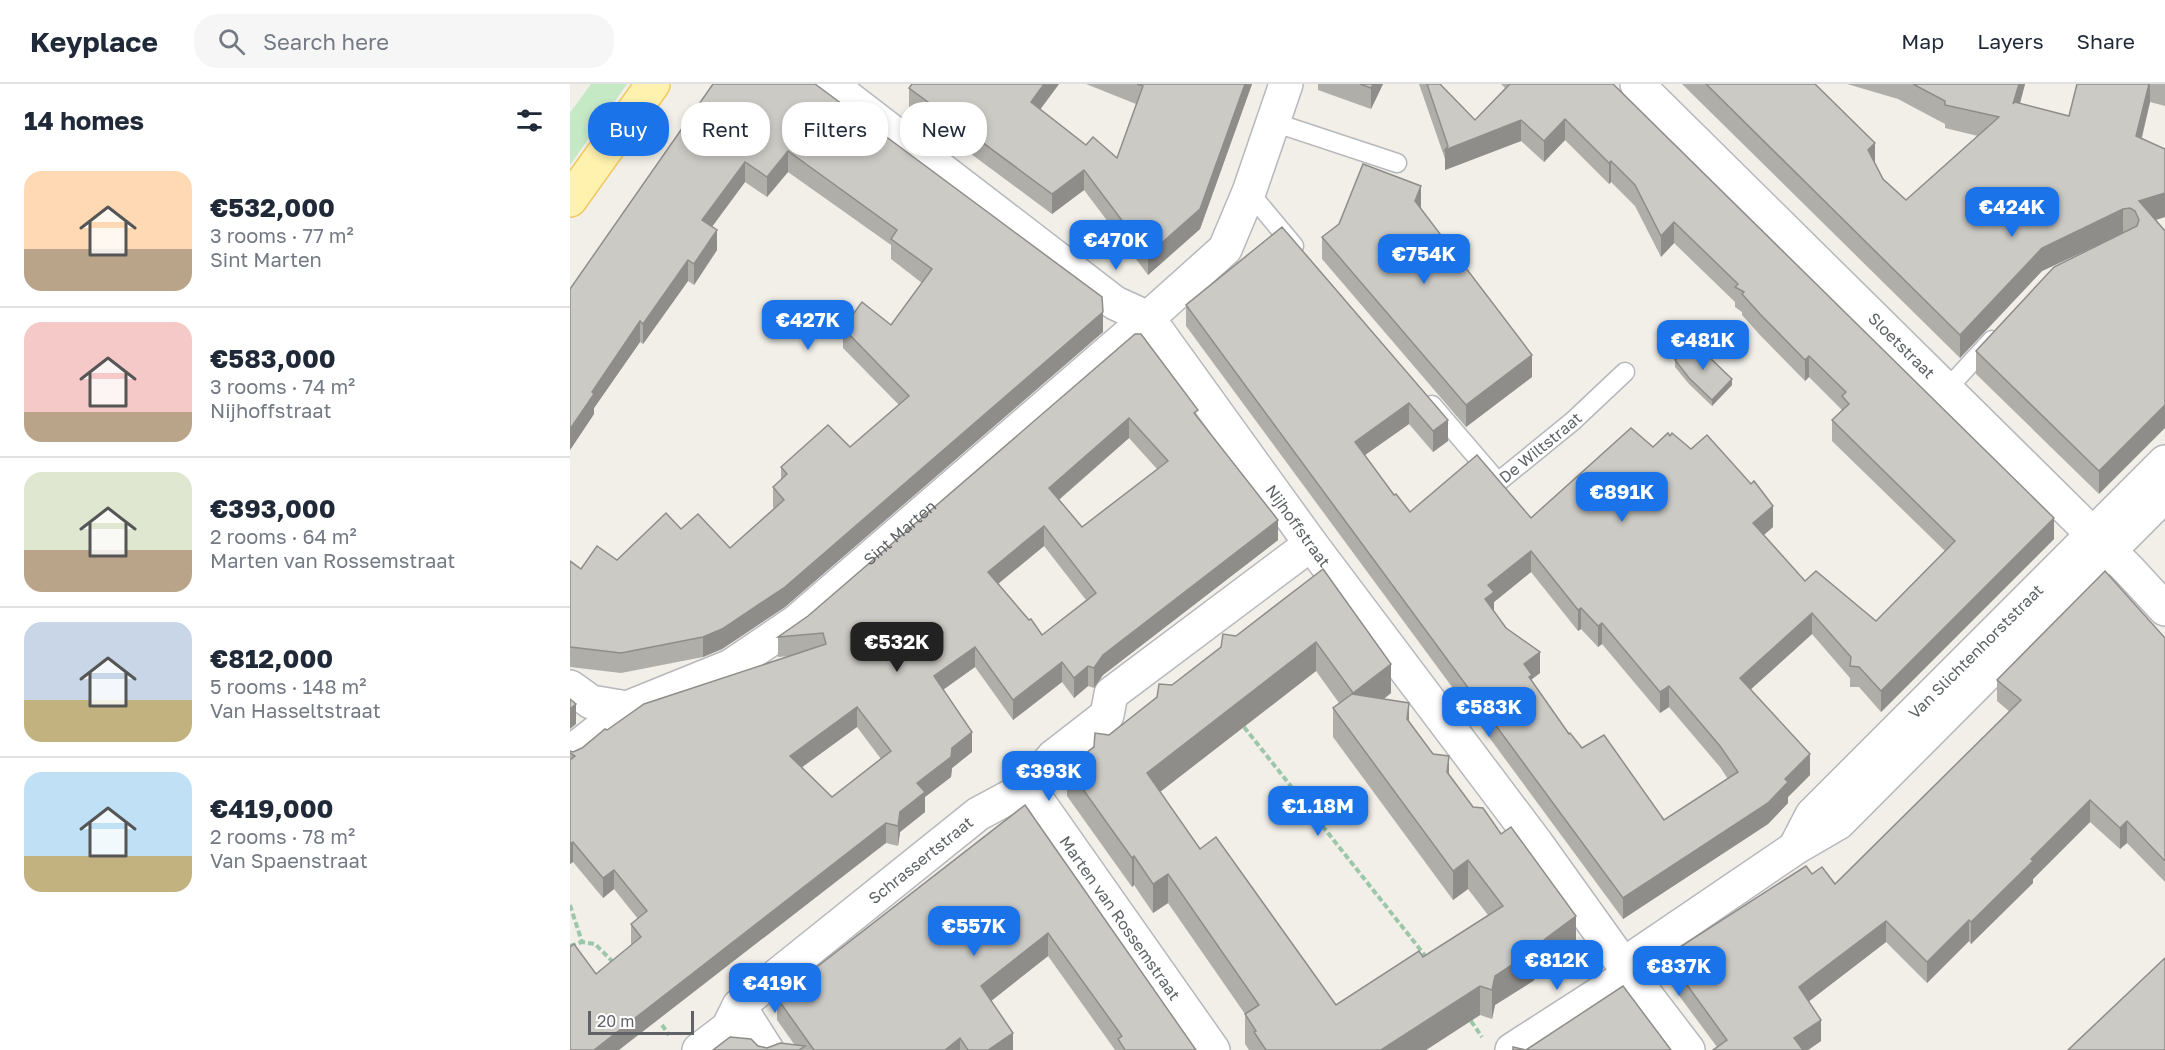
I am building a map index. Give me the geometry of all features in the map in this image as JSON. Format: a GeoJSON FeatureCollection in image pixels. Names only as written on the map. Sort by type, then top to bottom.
{"type":"FeatureCollection","features":[{"type":"Feature","properties":{"kind":"main road"},"geometry":{"type":"LineString","coordinates":[[570,200],[653,84]]}},
{"type":"Feature","properties":{"kind":"street","name":"Nijhoffstraat"},"geometry":{"type":"LineString","coordinates":[[830,84],[1115,303],[1148,318],[1311,544],[1537,844],[1627,970],[1688,1050]]}},
{"type":"Feature","properties":{"kind":"street"},"geometry":{"type":"LineString","coordinates":[[1148,318],[1225,249],[1249,192],[1286,84]]}},
{"type":"Feature","properties":{"kind":"street","name":"Sloetstraat"},"geometry":{"type":"LineString","coordinates":[[1637,84],[1947,389],[2165,609]]}},
{"type":"Feature","properties":{"kind":"street","name":"Sint Marten"},"geometry":{"type":"LineString","coordinates":[[570,753],[627,708],[731,666],[796,622],[1148,318]]}},
{"type":"Feature","properties":{"kind":"street","name":"Van Slichtenhorststraat"},"geometry":{"type":"LineString","coordinates":[[1512,1050],[1627,970],[1794,848],[1812,815],[2100,542],[2165,462]]}},
{"type":"Feature","properties":{"kind":"street","name":"Van Slichtenhorststraat"},"geometry":{"type":"LineString","coordinates":[[2100,542],[2165,495]]}},
{"type":"Feature","properties":{"kind":"street","name":"Schrassertstraat"},"geometry":{"type":"LineString","coordinates":[[699,1050],[728,1028],[739,1006],[978,814],[1028,787],[1053,757],[1107,715],[1111,694],[1311,544]]}},
{"type":"Feature","properties":{"kind":"street"},"geometry":{"type":"LineString","coordinates":[[570,687],[591,702],[627,708]]}},
{"type":"Feature","properties":{"kind":"street","name":"Marten van Rossemstraat"},"geometry":{"type":"LineString","coordinates":[[1028,787],[1213,1050]]}},
{"type":"Feature","properties":{"kind":"street"},"geometry":{"type":"LineString","coordinates":[[739,1006],[767,1050]]}},
{"type":"Feature","properties":{"kind":"lane"},"geometry":{"type":"LineString","coordinates":[[1273,122],[1397,163]]}},
{"type":"Feature","properties":{"kind":"lane"},"geometry":{"type":"LineString","coordinates":[[1249,192],[1303,256]]}},
{"type":"Feature","properties":{"kind":"lane"},"geometry":{"type":"LineString","coordinates":[[1947,389],[2000,331]]}},
{"type":"Feature","properties":{"kind":"lane","name":"De Wiltstraat"},"geometry":{"type":"LineString","coordinates":[[1420,392],[1498,482],[1573,422],[1625,372]]}},
{"type":"Feature","properties":{"kind":"path"},"geometry":{"type":"LineString","coordinates":[[1244,727],[1434,965]]}},
{"type":"Feature","properties":{"kind":"path"},"geometry":{"type":"LineString","coordinates":[[570,905],[582,942]]}},
{"type":"Feature","properties":{"kind":"path"},"geometry":{"type":"LineString","coordinates":[[570,946],[582,942],[595,944],[619,969]]}},
{"type":"Feature","properties":{"kind":"green space"},"geometry":{"type":"Polygon","coordinates":[[[591,84],[627,84],[614,102],[588,102],[588,139],[570,165],[570,113],[591,84]]]}},
{"type":"Feature","properties":{"kind":"building"},"geometry":{"type":"Polygon","coordinates":[[[713,84],[815,84],[839,102],[782,102],[782,156],[784,156],[767,177],[745,162],[702,220],[717,230],[694,264],[688,260],[643,324],[640,321],[570,429],[570,289],[663,156],[669,156],[669,147],[681,130],[681,156],[770,156],[770,102],[700,102],[713,84]]]}},
{"type":"Feature","properties":{"kind":"building"},"geometry":{"type":"Polygon","coordinates":[[[912,84],[1044,84],[1031,102],[1086,145],[1093,137],[1117,158],[1143,86],[1137,84],[1245,84],[1200,209],[1148,255],[1084,170],[1052,194],[987,146],[987,102],[928,102],[909,88],[912,84]]]}},
{"type":"Feature","properties":{"kind":"building"},"geometry":{"type":"Polygon","coordinates":[[[1360,84],[1373,84],[1371,88],[1360,84]]]}},
{"type":"Feature","properties":{"kind":"building"},"geometry":{"type":"Polygon","coordinates":[[[1427,84],[1440,84],[1475,120],[1510,84],[1613,84],[2054,518],[1881,691],[1859,667],[1850,666],[1851,657],[1812,613],[1740,678],[1810,754],[1785,779],[1788,782],[1768,803],[1623,898],[1186,305],[1282,227],[1448,420],[1433,431],[1409,403],[1355,442],[1394,495],[1396,494],[1410,512],[1477,455],[1531,518],[1631,428],[1653,447],[1668,433],[1670,436],[1672,433],[1691,449],[1707,435],[1751,484],[1754,481],[1773,506],[1753,523],[1805,581],[1816,571],[1876,621],[1955,541],[1832,420],[1849,404],[1842,396],[1846,392],[1809,356],[1805,360],[1742,294],[1744,292],[1735,287],[1738,284],[1674,222],[1661,236],[1635,185],[1611,161],[1609,163],[1565,119],[1544,141],[1521,120],[1445,150],[1448,146],[1427,84]],[[1531,551],[1488,585],[1494,592],[1485,599],[1506,628],[1540,652],[1524,664],[1532,675],[1529,677],[1569,734],[1582,748],[1604,735],[1664,820],[1738,772],[1720,746],[1669,686],[1660,692],[1602,623],[1598,626],[1581,608],[1578,610],[1531,551]]]}},
{"type":"Feature","properties":{"kind":"building"},"geometry":{"type":"Polygon","coordinates":[[[1706,84],[1815,84],[1875,143],[1868,150],[1883,179],[1906,200],[1999,117],[1945,105],[1945,101],[1913,84],[2019,84],[2013,104],[2015,102],[2069,116],[2077,84],[2149,84],[2136,136],[2165,149],[2165,193],[2139,201],[2165,231],[2165,405],[2099,471],[1976,351],[2054,267],[2137,226],[2139,220],[2135,211],[2130,208],[2123,209],[2042,248],[1960,335],[1706,84]]]}},
{"type":"Feature","properties":{"kind":"building"},"geometry":{"type":"Polygon","coordinates":[[[888,138],[900,147],[900,156],[912,156],[1102,297],[1103,312],[785,587],[722,629],[703,637],[621,653],[570,647],[570,561],[581,569],[597,546],[617,560],[666,513],[681,529],[698,514],[730,548],[784,500],[773,487],[787,474],[781,467],[828,425],[850,447],[909,396],[843,328],[862,302],[891,325],[932,269],[891,239],[897,230],[795,156],[888,156],[888,138]]]}},
{"type":"Feature","properties":{"kind":"building"},"geometry":{"type":"Polygon","coordinates":[[[1363,164],[1421,186],[1415,201],[1532,355],[1466,405],[1322,237],[1339,224],[1363,164]]]}},
{"type":"Feature","properties":{"kind":"building"},"geometry":{"type":"Polygon","coordinates":[[[1135,334],[1141,334],[1198,410],[1194,413],[1278,520],[1103,655],[1094,668],[1088,666],[1074,678],[1062,662],[1013,700],[975,647],[934,676],[972,732],[952,748],[951,757],[917,783],[925,792],[900,812],[898,826],[886,823],[594,1050],[570,1050],[570,947],[574,944],[596,974],[641,937],[631,924],[647,911],[614,870],[603,878],[573,842],[570,844],[570,760],[575,756],[570,751],[582,748],[605,729],[607,730],[644,704],[826,644],[823,633],[778,637],[808,616],[1135,334]],[[1129,418],[1049,488],[1082,527],[1168,461],[1129,418]],[[1044,526],[988,572],[1029,620],[1031,619],[1042,635],[1096,593],[1044,526]],[[857,707],[790,756],[832,797],[891,751],[857,707]]]}},
{"type":"Feature","properties":{"kind":"building"},"geometry":{"type":"Polygon","coordinates":[[[1698,343],[1732,379],[1712,400],[1689,378],[1675,360],[1698,343]]]}},
{"type":"Feature","properties":{"kind":"building"},"geometry":{"type":"Polygon","coordinates":[[[1323,569],[1391,664],[1353,693],[1316,642],[1147,773],[1200,849],[1216,837],[1336,1005],[1419,951],[1423,957],[1503,906],[1468,860],[1453,871],[1333,708],[1352,694],[1409,703],[1407,719],[1433,754],[1449,756],[1447,772],[1473,807],[1483,808],[1501,834],[1511,827],[1576,916],[1533,951],[1495,976],[1492,990],[1480,986],[1381,1050],[1266,1050],[1245,1014],[1259,1005],[1168,874],[1153,884],[1067,767],[1094,747],[1095,733],[1109,735],[1157,697],[1159,684],[1172,685],[1221,647],[1223,634],[1236,636],[1323,569]]]}},
{"type":"Feature","properties":{"kind":"building"},"geometry":{"type":"Polygon","coordinates":[[[2105,571],[2165,638],[2165,861],[2127,821],[2120,828],[2090,800],[2031,859],[2033,861],[1927,962],[1886,921],[1799,987],[1821,1020],[1794,1038],[1803,1050],[1713,1050],[1727,1040],[1666,956],[1806,866],[1812,874],[1822,867],[1835,884],[2021,700],[1997,680],[2105,571]]]}},
{"type":"Feature","properties":{"kind":"building"},"geometry":{"type":"Polygon","coordinates":[[[570,699],[576,704],[570,709],[570,699]]]}},
{"type":"Feature","properties":{"kind":"building"},"geometry":{"type":"Polygon","coordinates":[[[1025,805],[1196,1050],[1125,1050],[1118,1039],[1122,1036],[1048,933],[981,986],[1013,1033],[988,1050],[968,1050],[960,1038],[945,1050],[814,1050],[777,998],[1025,805]]]}},
{"type":"Feature","properties":{"kind":"building"},"geometry":{"type":"Polygon","coordinates":[[[2165,958],[2165,1050],[2068,1050],[2165,958]]]}},
{"type":"Feature","properties":{"kind":"building"},"geometry":{"type":"Polygon","coordinates":[[[1623,986],[1671,1050],[1526,1050],[1623,986]]]}},
{"type":"Feature","properties":{"kind":"building"},"geometry":{"type":"Polygon","coordinates":[[[730,1037],[751,1039],[758,1046],[767,1048],[780,1043],[805,1046],[799,1050],[713,1050],[730,1037]]]}}]}
